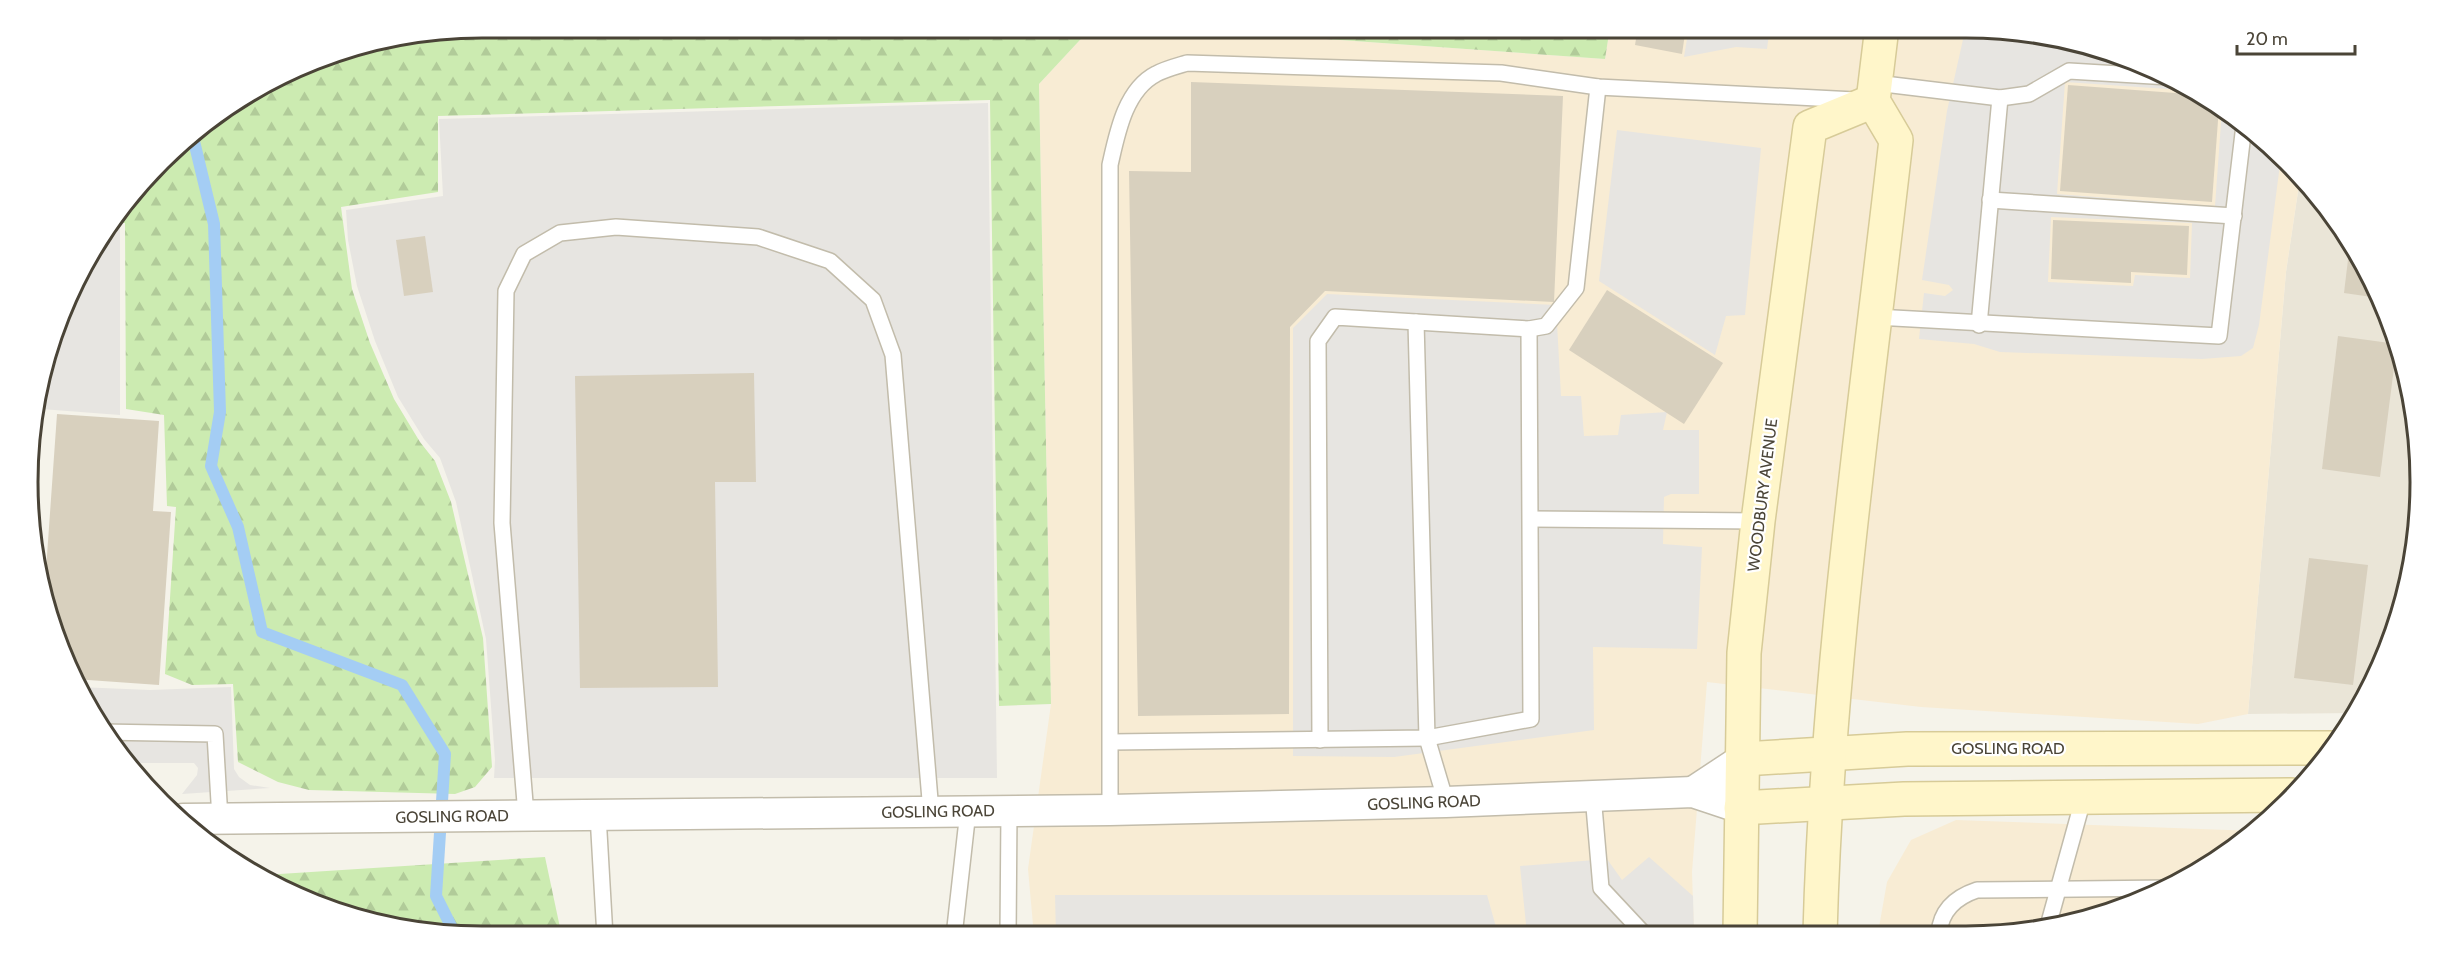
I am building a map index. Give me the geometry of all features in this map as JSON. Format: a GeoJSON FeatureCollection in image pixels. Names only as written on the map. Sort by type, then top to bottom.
{"type":"FeatureCollection","features":[{"type":"Feature","properties":{"kind":"main road"},"geometry":{"type":"LineString","coordinates":[[1820,926],[1829,754],[1850,517],[1896,140],[1874,92],[1881,38]]}},
{"type":"Feature","properties":{"kind":"main road","name":"WOODBURY AVENUE"},"geometry":{"type":"LineString","coordinates":[[1740,926],[1744,653],[1758,521],[1810,128],[1874,92]]}},
{"type":"Feature","properties":{"kind":"main road","name":"GOSLING ROAD"},"geometry":{"type":"LineString","coordinates":[[1743,759],[1918,748],[2322,748]]}},
{"type":"Feature","properties":{"kind":"main road","name":"GOSLING ROAD"},"geometry":{"type":"LineString","coordinates":[[1742,808],[1826,803],[2084,796],[2280,795]]}},
{"type":"Feature","properties":{"kind":"street"},"geometry":{"type":"LineString","coordinates":[[1693,792],[1743,759]]}},
{"type":"Feature","properties":{"kind":"street","name":"GOSLING ROAD"},"geometry":{"type":"LineString","coordinates":[[192,819],[1110,810],[1693,792],[1742,808]]}},
{"type":"Feature","properties":{"kind":"lane"},"geometry":{"type":"LineString","coordinates":[[1110,810],[1112,742],[1110,165],[1118,132],[1131,98],[1154,75],[1187,63],[1501,74],[1598,87],[1874,92],[2000,98],[2029,94],[2069,71],[2145,76]]}},
{"type":"Feature","properties":{"kind":"lane"},"geometry":{"type":"LineString","coordinates":[[1320,740],[1318,341],[1335,317],[1529,329],[1546,326],[1576,288],[1598,87]]}},
{"type":"Feature","properties":{"kind":"lane"},"geometry":{"type":"LineString","coordinates":[[1979,325],[2000,98]]}},
{"type":"Feature","properties":{"kind":"lane"},"geometry":{"type":"LineString","coordinates":[[1876,317],[1979,325],[2219,336],[2243,135]]}},
{"type":"Feature","properties":{"kind":"lane"},"geometry":{"type":"LineString","coordinates":[[1990,200],[2234,216]]}},
{"type":"Feature","properties":{"kind":"lane"},"geometry":{"type":"LineString","coordinates":[[526,815],[502,524],[506,291],[524,254],[560,233],[616,227],[758,237],[830,261],[873,300],[892,355],[931,812]]}},
{"type":"Feature","properties":{"kind":"lane"},"geometry":{"type":"LineString","coordinates":[[1416,321],[1427,738],[1446,801]]}},
{"type":"Feature","properties":{"kind":"lane"},"geometry":{"type":"LineString","coordinates":[[1112,742],[1427,738],[1531,719],[1532,519],[1529,329]]}},
{"type":"Feature","properties":{"kind":"lane"},"geometry":{"type":"LineString","coordinates":[[1532,519],[1758,521]]}},
{"type":"Feature","properties":{"kind":"lane"},"geometry":{"type":"LineString","coordinates":[[114,732],[215,734],[220,819]]}},
{"type":"Feature","properties":{"kind":"lane"},"geometry":{"type":"LineString","coordinates":[[1593,795],[1601,888],[1637,926]]}},
{"type":"Feature","properties":{"kind":"lane"},"geometry":{"type":"LineString","coordinates":[[2050,918],[2084,796]]}},
{"type":"Feature","properties":{"kind":"lane"},"geometry":{"type":"LineString","coordinates":[[955,926],[968,811]]}},
{"type":"Feature","properties":{"kind":"lane"},"geometry":{"type":"LineString","coordinates":[[1008,926],[1009,811]]}},
{"type":"Feature","properties":{"kind":"lane"},"geometry":{"type":"LineString","coordinates":[[598,815],[604,926]]}},
{"type":"Feature","properties":{"kind":"lane"},"geometry":{"type":"LineString","coordinates":[[1941,926],[1945,912],[1959,896],[1977,890],[2146,888]]}},
{"type":"Feature","properties":{"kind":"shaded area"},"geometry":{"type":"Polygon","coordinates":[[[1082,38],[1311,38],[1605,59],[1608,38],[1994,38],[2052,46],[2080,53],[2108,61],[2162,83],[2236,129],[2298,188],[2286,272],[2248,714],[2198,724],[1921,707],[1707,682],[1692,872],[1694,926],[1033,926],[1028,869],[1051,704],[1039,84],[1082,38]]]}},
{"type":"Feature","properties":{"kind":"shaded area"},"geometry":{"type":"Polygon","coordinates":[[[1687,38],[1768,38],[1767,49],[1736,47],[1684,57],[1687,38]]]}},
{"type":"Feature","properties":{"kind":"shaded area"},"geometry":{"type":"Polygon","coordinates":[[[1963,38],[2023,41],[2108,61],[2173,89],[2065,82],[2057,194],[2215,206],[2221,119],[2236,129],[2279,169],[2259,325],[2253,348],[2241,356],[2202,359],[2000,352],[1974,344],[1919,339],[1924,293],[1945,296],[1953,290],[1949,285],[1922,280],[1947,111],[1963,38]],[[2051,217],[2048,282],[2133,286],[2135,275],[2190,278],[2192,223],[2051,217]]]}},
{"type":"Feature","properties":{"kind":"shaded area"},"geometry":{"type":"Polygon","coordinates":[[[988,103],[997,778],[494,778],[495,760],[486,639],[456,502],[440,458],[424,439],[398,397],[375,341],[357,286],[348,240],[346,210],[443,196],[439,119],[988,103]]]}},
{"type":"Feature","properties":{"kind":"shaded area"},"geometry":{"type":"Polygon","coordinates":[[[1617,130],[1761,148],[1745,315],[1726,316],[1715,355],[1599,281],[1617,130]]]}},
{"type":"Feature","properties":{"kind":"shaded area"},"geometry":{"type":"Polygon","coordinates":[[[2298,188],[2335,235],[2364,285],[2386,339],[2406,424],[2410,482],[2409,511],[2401,569],[2376,652],[2345,713],[2248,714],[2286,272],[2298,188]]]}},
{"type":"Feature","properties":{"kind":"shaded area"},"geometry":{"type":"Polygon","coordinates":[[[119,225],[120,225],[120,415],[44,409],[53,367],[71,312],[83,285],[119,225]]]}},
{"type":"Feature","properties":{"kind":"shaded area"},"geometry":{"type":"Polygon","coordinates":[[[1327,294],[1556,305],[1561,396],[1581,396],[1584,436],[1618,435],[1621,415],[1667,412],[1663,430],[1699,430],[1699,494],[1671,494],[1664,497],[1663,544],[1702,547],[1697,649],[1593,647],[1594,730],[1394,757],[1293,756],[1293,328],[1327,294]]]}},
{"type":"Feature","properties":{"kind":"shaded area"},"geometry":{"type":"Polygon","coordinates":[[[88,687],[150,690],[231,687],[234,769],[239,777],[250,785],[270,788],[182,794],[197,775],[198,768],[194,763],[138,763],[112,729],[88,687]]]}},
{"type":"Feature","properties":{"kind":"shaded area"},"geometry":{"type":"Polygon","coordinates":[[[1956,820],[2241,830],[2212,852],[2162,881],[2108,903],[2080,911],[2052,918],[1994,926],[1879,926],[1887,882],[1911,840],[1956,820]]]}},
{"type":"Feature","properties":{"kind":"shaded area"},"geometry":{"type":"Polygon","coordinates":[[[1649,857],[1693,896],[1694,926],[1526,926],[1520,866],[1607,859],[1622,880],[1649,857]]]}},
{"type":"Feature","properties":{"kind":"shaded area"},"geometry":{"type":"Polygon","coordinates":[[[1055,895],[1487,895],[1496,926],[1056,926],[1055,895]]]}},
{"type":"Feature","properties":{"kind":"green space"},"geometry":{"type":"Polygon","coordinates":[[[453,38],[1082,38],[1039,84],[1051,704],[999,706],[990,100],[438,116],[438,192],[341,207],[352,289],[370,343],[394,399],[420,442],[435,461],[451,502],[483,638],[492,767],[475,787],[455,794],[309,790],[278,782],[238,762],[233,684],[192,685],[165,674],[176,507],[167,506],[164,415],[126,409],[125,223],[120,223],[168,168],[211,129],[235,112],[285,83],[312,71],[395,46],[453,38]]]}},
{"type":"Feature","properties":{"kind":"green space"},"geometry":{"type":"Polygon","coordinates":[[[1311,38],[1608,38],[1605,59],[1311,38]]]}},
{"type":"Feature","properties":{"kind":"green space"},"geometry":{"type":"Polygon","coordinates":[[[545,857],[560,926],[453,926],[395,918],[339,903],[273,874],[545,857]]]}},
{"type":"Feature","properties":{"kind":"building"},"geometry":{"type":"Polygon","coordinates":[[[1636,38],[1684,38],[1682,54],[1635,45],[1636,38]]]}},
{"type":"Feature","properties":{"kind":"building"},"geometry":{"type":"Polygon","coordinates":[[[1191,82],[1563,96],[1554,302],[1325,291],[1290,327],[1289,714],[1138,716],[1129,171],[1191,172],[1191,82]]]}},
{"type":"Feature","properties":{"kind":"building"},"geometry":{"type":"Polygon","coordinates":[[[2068,85],[2181,93],[2218,116],[2212,202],[2060,191],[2068,85]]]}},
{"type":"Feature","properties":{"kind":"building"},"geometry":{"type":"Polygon","coordinates":[[[2053,220],[2189,226],[2187,275],[2131,272],[2131,283],[2051,279],[2053,220]]]}},
{"type":"Feature","properties":{"kind":"building"},"geometry":{"type":"Polygon","coordinates":[[[425,236],[433,292],[404,296],[396,240],[425,236]]]}},
{"type":"Feature","properties":{"kind":"building"},"geometry":{"type":"Polygon","coordinates":[[[2348,257],[2369,297],[2344,293],[2348,257]]]}},
{"type":"Feature","properties":{"kind":"building"},"geometry":{"type":"Polygon","coordinates":[[[1607,290],[1723,363],[1684,424],[1569,350],[1607,290]]]}},
{"type":"Feature","properties":{"kind":"building"},"geometry":{"type":"Polygon","coordinates":[[[2338,336],[2387,343],[2394,367],[2380,477],[2322,469],[2338,336]]]}},
{"type":"Feature","properties":{"kind":"building"},"geometry":{"type":"Polygon","coordinates":[[[754,373],[756,482],[715,482],[718,687],[580,688],[575,376],[754,373]]]}},
{"type":"Feature","properties":{"kind":"building"},"geometry":{"type":"Polygon","coordinates":[[[57,414],[159,421],[153,511],[171,512],[159,685],[83,680],[61,625],[46,569],[57,414]]]}},
{"type":"Feature","properties":{"kind":"building"},"geometry":{"type":"Polygon","coordinates":[[[2309,558],[2368,565],[2353,685],[2294,678],[2309,558]]]}},
{"type":"Feature","properties":{"kind":"waterway"},"geometry":{"type":"LineString","coordinates":[[194,143],[214,224],[220,412],[211,466],[238,527],[262,632],[402,685],[445,754],[436,896],[451,926]]}}]}
